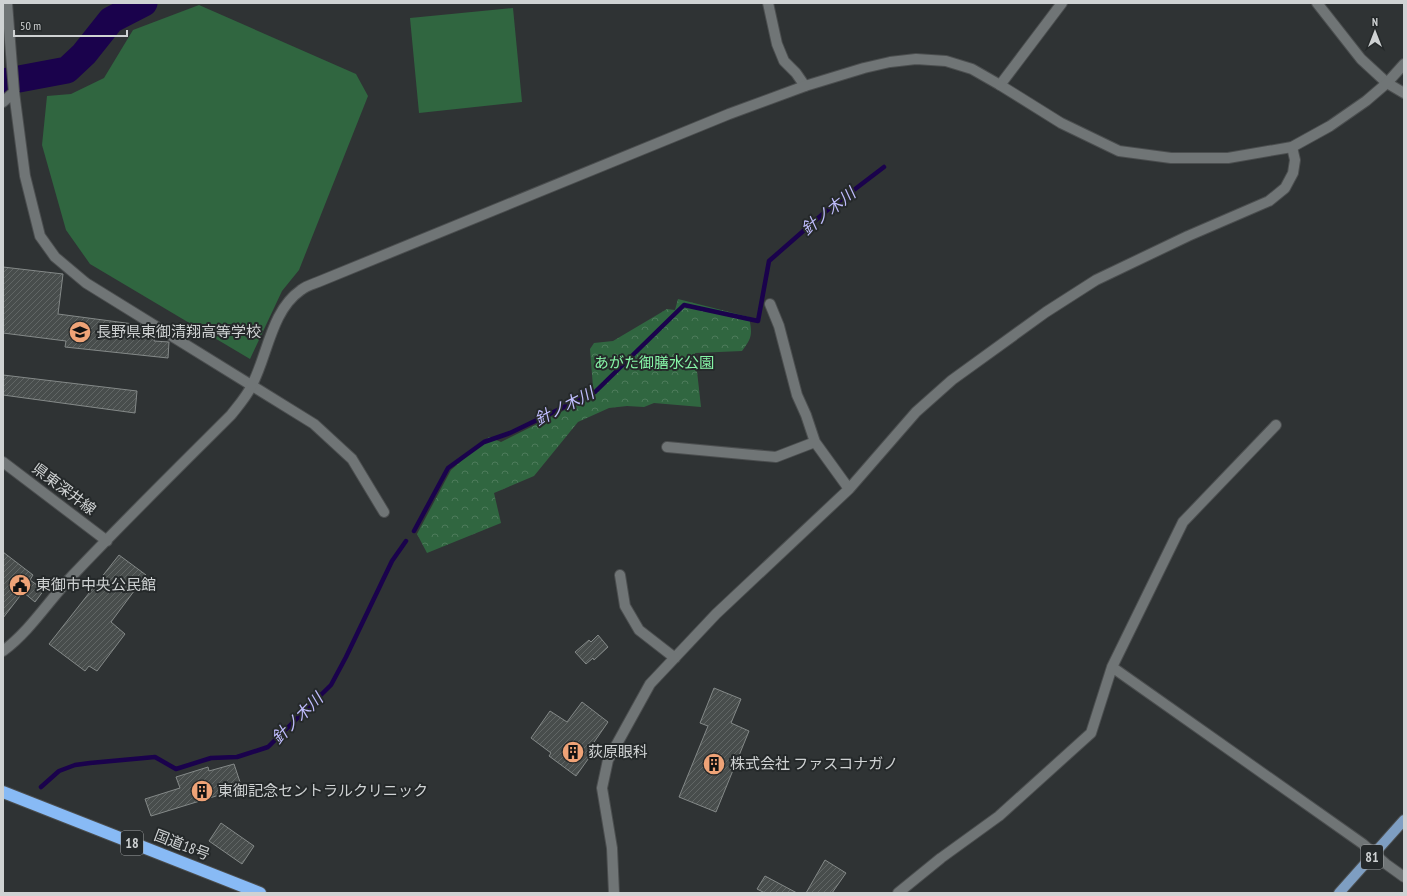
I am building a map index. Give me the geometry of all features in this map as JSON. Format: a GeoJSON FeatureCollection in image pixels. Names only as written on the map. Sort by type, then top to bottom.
{"type":"FeatureCollection","features":[{"type":"Feature","properties":{"kind":"highway","name":"国道18号"},"geometry":{"type":"LineString","coordinates":[[3,792],[260,893]]}},
{"type":"Feature","properties":{"kind":"main road","name":"81"},"geometry":{"type":"LineString","coordinates":[[1339,893],[1404,820]]}},
{"type":"Feature","properties":{"kind":"street"},"geometry":{"type":"LineString","coordinates":[[8,3],[14,89],[25,176],[40,236],[55,256],[86,282],[314,424],[352,459],[384,512]]}},
{"type":"Feature","properties":{"kind":"street"},"geometry":{"type":"LineString","coordinates":[[768,3],[777,44],[784,61],[796,72],[805,86]]}},
{"type":"Feature","properties":{"kind":"street"},"geometry":{"type":"LineString","coordinates":[[1000,84],[1062,3]]}},
{"type":"Feature","properties":{"kind":"street"},"geometry":{"type":"LineString","coordinates":[[1317,3],[1361,58],[1387,83],[1404,93]]}},
{"type":"Feature","properties":{"kind":"street"},"geometry":{"type":"LineString","coordinates":[[3,651],[18,638],[59,590],[231,415],[252,386],[274,328],[282,312],[291,299],[301,290],[318,282],[654,143],[729,114],[805,86],[864,68],[890,62],[916,59],[946,61],[972,68],[1061,122],[1119,150],[1171,158],[1228,158],[1292,147],[1330,126],[1366,101],[1387,83],[1404,64]]}},
{"type":"Feature","properties":{"kind":"street"},"geometry":{"type":"LineString","coordinates":[[3,102],[14,89]]}},
{"type":"Feature","properties":{"kind":"street"},"geometry":{"type":"LineString","coordinates":[[614,893],[612,848],[602,788],[608,760],[650,684],[716,614],[849,489],[916,412],[952,380],[1046,312],[1096,280],[1188,236],[1269,201],[1285,188],[1293,173],[1295,160],[1292,147]]}},
{"type":"Feature","properties":{"kind":"street"},"geometry":{"type":"LineString","coordinates":[[770,304],[779,326],[797,395],[806,415],[815,442],[849,489]]}},
{"type":"Feature","properties":{"kind":"street"},"geometry":{"type":"LineString","coordinates":[[898,893],[941,858],[999,816],[1091,733],[1112,667],[1182,522],[1276,425]]}},
{"type":"Feature","properties":{"kind":"street"},"geometry":{"type":"LineString","coordinates":[[667,447],[776,457],[815,442]]}},
{"type":"Feature","properties":{"kind":"street","name":"県東深井線"},"geometry":{"type":"LineString","coordinates":[[3,462],[107,541]]}},
{"type":"Feature","properties":{"kind":"street"},"geometry":{"type":"LineString","coordinates":[[620,575],[625,606],[639,630],[674,658]]}},
{"type":"Feature","properties":{"kind":"street"},"geometry":{"type":"LineString","coordinates":[[1112,667],[1363,844],[1374,855],[1404,877]]}},
{"type":"Feature","properties":{"kind":"green space"},"geometry":{"type":"Polygon","coordinates":[[[199,5],[356,74],[368,96],[299,270],[282,291],[250,359],[90,264],[66,230],[42,145],[47,96],[71,94],[104,78],[133,30],[199,5]]]}},
{"type":"Feature","properties":{"kind":"green space"},"geometry":{"type":"Polygon","coordinates":[[[513,8],[522,102],[419,113],[410,18],[513,8]]]}},
{"type":"Feature","properties":{"kind":"green space","name":"あがた御膳水公園"},"geometry":{"type":"Polygon","coordinates":[[[678,299],[749,317],[751,335],[742,351],[695,353],[701,407],[654,403],[644,407],[627,406],[609,408],[578,422],[534,476],[494,493],[501,523],[427,553],[417,534],[451,470],[489,437],[501,442],[593,396],[590,349],[594,343],[613,341],[667,309],[675,310],[678,299]]]}},
{"type":"Feature","properties":{"kind":"building"},"geometry":{"type":"Polygon","coordinates":[[[3,267],[63,274],[58,314],[141,325],[143,326],[143,333],[156,334],[154,341],[169,342],[168,358],[65,347],[66,341],[3,333],[3,267]]]}},
{"type":"Feature","properties":{"kind":"building"},"geometry":{"type":"Polygon","coordinates":[[[3,375],[137,391],[135,413],[3,395],[3,375]]]}},
{"type":"Feature","properties":{"kind":"building","name":"東御市中央公民館"},"geometry":{"type":"Polygon","coordinates":[[[3,552],[33,575],[30,580],[44,590],[35,602],[23,592],[3,618],[3,552]]]}},
{"type":"Feature","properties":{"kind":"building"},"geometry":{"type":"Polygon","coordinates":[[[119,555],[146,575],[111,622],[125,634],[97,671],[89,666],[85,671],[49,644],[119,555]]]}},
{"type":"Feature","properties":{"kind":"building"},"geometry":{"type":"Polygon","coordinates":[[[598,635],[608,647],[594,660],[593,658],[586,664],[575,652],[589,640],[591,642],[598,635]]]}},
{"type":"Feature","properties":{"kind":"building","name":"株式会社 ファスコナガノ"},"geometry":{"type":"Polygon","coordinates":[[[714,688],[741,699],[731,723],[749,731],[716,812],[679,797],[708,726],[700,723],[714,688]]]}},
{"type":"Feature","properties":{"kind":"building"},"geometry":{"type":"Polygon","coordinates":[[[582,702],[608,722],[592,745],[596,748],[576,776],[549,756],[551,753],[531,738],[550,711],[567,722],[582,702]]]}},
{"type":"Feature","properties":{"kind":"building","name":"東御記念セントラルクリニック"},"geometry":{"type":"Polygon","coordinates":[[[234,764],[242,788],[151,816],[145,799],[180,788],[176,777],[208,767],[209,771],[234,764]]]}},
{"type":"Feature","properties":{"kind":"building"},"geometry":{"type":"Polygon","coordinates":[[[221,823],[254,846],[242,864],[209,841],[221,823]]]}},
{"type":"Feature","properties":{"kind":"building"},"geometry":{"type":"Polygon","coordinates":[[[825,860],[846,873],[832,893],[806,893],[825,860]]]}},
{"type":"Feature","properties":{"kind":"building"},"geometry":{"type":"Polygon","coordinates":[[[765,876],[797,893],[765,893],[757,889],[765,876]]]}},
{"type":"Feature","properties":{"kind":"waterway"},"geometry":{"type":"LineString","coordinates":[[3,82],[67,70],[84,54],[111,20],[144,3]]}},
{"type":"Feature","properties":{"kind":"waterway","name":"針ノ木川"},"geometry":{"type":"LineString","coordinates":[[414,531],[448,468],[484,442],[510,433],[595,392],[684,305],[758,321],[769,261],[825,212],[884,167]]}},
{"type":"Feature","properties":{"kind":"waterway","name":"針ノ木川"},"geometry":{"type":"LineString","coordinates":[[41,787],[59,771],[75,765],[155,757],[176,769],[211,758],[237,757],[268,747],[331,685],[392,561],[406,541]]}},
{"type":"Feature","properties":{"kind":"place","name":"長野県東御清翔高等学校"},"geometry":{"type":"Point","coordinates":[80,332]}},
{"type":"Feature","properties":{"kind":"place","name":"東御市中央公民館"},"geometry":{"type":"Point","coordinates":[20,585]}},
{"type":"Feature","properties":{"kind":"place","name":"荻原眼科"},"geometry":{"type":"Point","coordinates":[573,752]}},
{"type":"Feature","properties":{"kind":"place","name":"株式会社 ファスコナガノ"},"geometry":{"type":"Point","coordinates":[714,764]}},
{"type":"Feature","properties":{"kind":"place","name":"東御記念セントラルクリニック"},"geometry":{"type":"Point","coordinates":[202,791]}}]}
